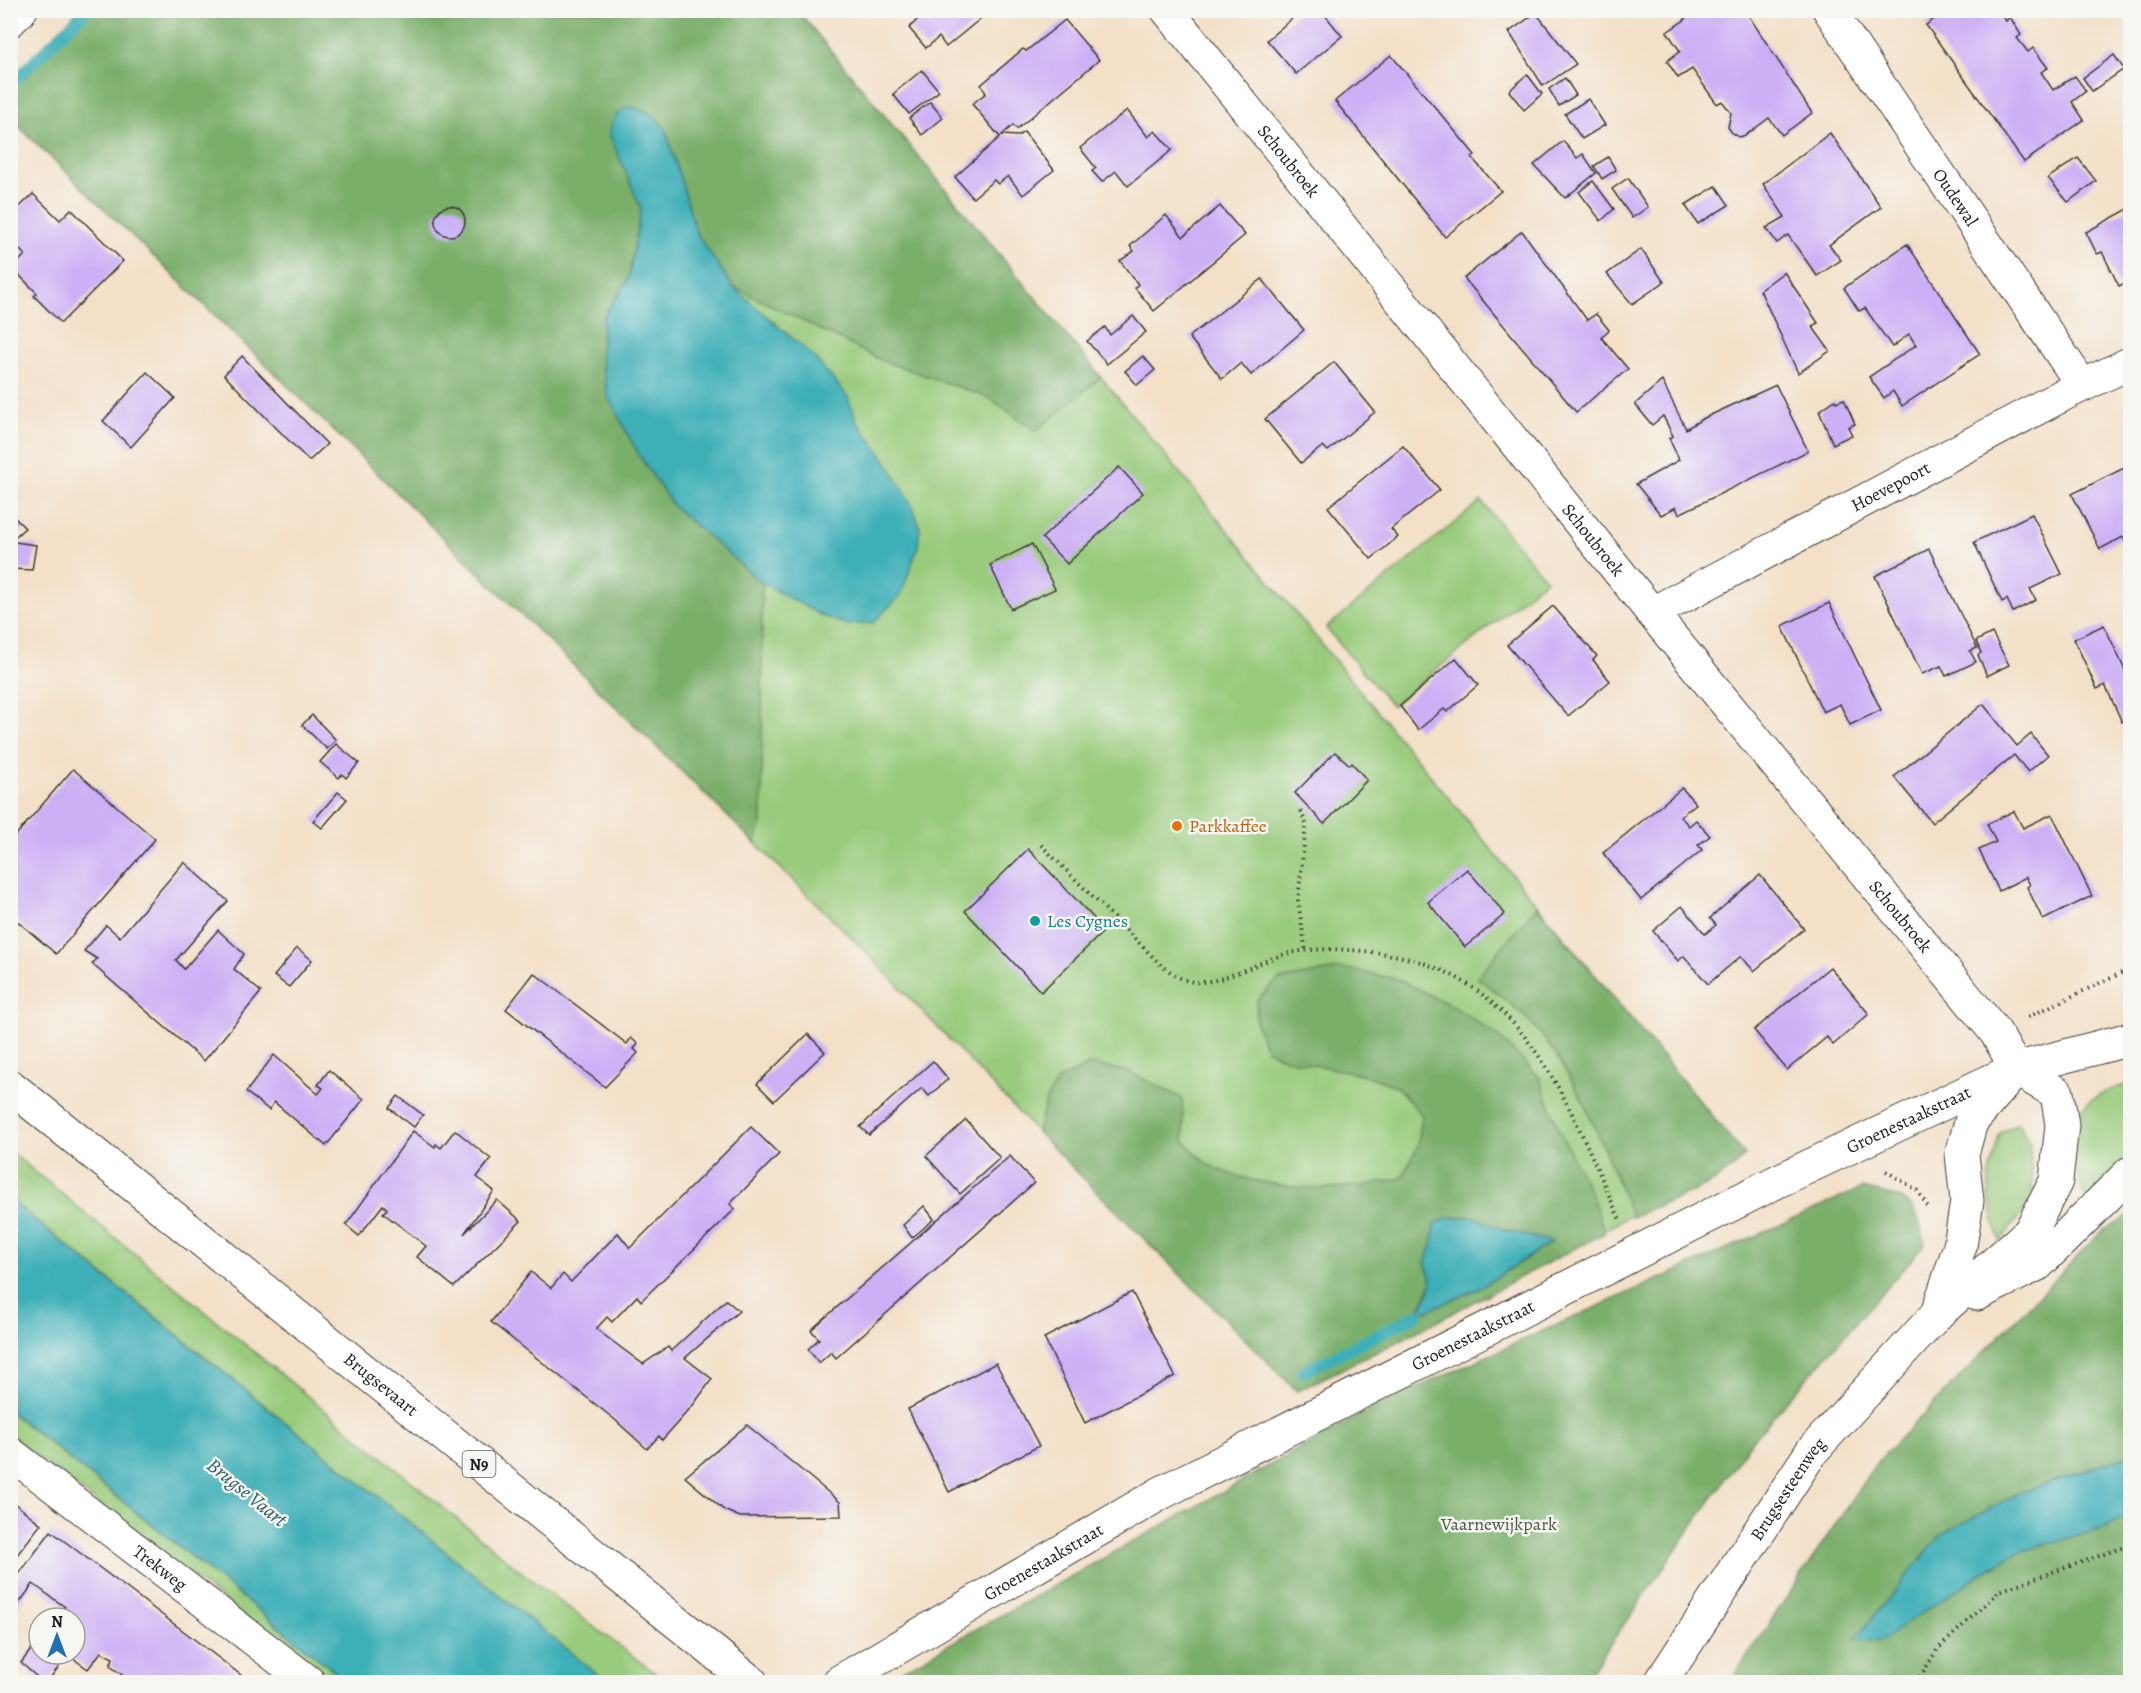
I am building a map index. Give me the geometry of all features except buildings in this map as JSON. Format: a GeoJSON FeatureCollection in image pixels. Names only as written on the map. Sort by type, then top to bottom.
{"type":"FeatureCollection","features":[{"type":"Feature","properties":{"kind":"street"},"geometry":{"type":"LineString","coordinates":[[10,21],[21,10]]}},
{"type":"Feature","properties":{"kind":"street","name":"Schoubroek"},"geometry":{"type":"LineString","coordinates":[[1167,10],[1652,613],[1996,1033],[2016,1069]]}},
{"type":"Feature","properties":{"kind":"street","name":"Oudewal"},"geometry":{"type":"LineString","coordinates":[[1829,10],[2082,385]]}},
{"type":"Feature","properties":{"kind":"street","name":"Hoevepoort"},"geometry":{"type":"LineString","coordinates":[[1652,613],[2082,385],[2130,363]]}},
{"type":"Feature","properties":{"kind":"street","name":"Groenestaakstraat"},"geometry":{"type":"LineString","coordinates":[[839,1683],[1161,1493],[1778,1181],[2016,1069],[2130,1039]]}},
{"type":"Feature","properties":{"kind":"street"},"geometry":{"type":"LineString","coordinates":[[1938,1313],[1960,1246],[1967,1201],[1962,1154],[1971,1122],[2016,1069]]}},
{"type":"Feature","properties":{"kind":"street","name":"Brugsesteenweg"},"geometry":{"type":"LineString","coordinates":[[1662,1683],[1812,1451],[1938,1313],[2030,1232],[2056,1181],[2062,1125],[2057,1093],[2016,1069]]}},
{"type":"Feature","properties":{"kind":"street","name":"Brugsevaart"},"geometry":{"type":"LineString","coordinates":[[10,1086],[751,1683]]}},
{"type":"Feature","properties":{"kind":"street"},"geometry":{"type":"LineString","coordinates":[[1938,1313],[2038,1264],[2130,1173]]}},
{"type":"Feature","properties":{"kind":"street","name":"Trekweg"},"geometry":{"type":"LineString","coordinates":[[10,1453],[309,1683]]}},
{"type":"Feature","properties":{"kind":"path"},"geometry":{"type":"LineString","coordinates":[[1301,811],[1305,824],[1298,901],[1305,952]]}},
{"type":"Feature","properties":{"kind":"path"},"geometry":{"type":"LineString","coordinates":[[1041,845],[1162,967],[1186,980],[1208,983],[1287,953],[1341,949],[1404,956],[1463,980],[1516,1024],[1565,1098],[1635,1254]]}},
{"type":"Feature","properties":{"kind":"path"},"geometry":{"type":"LineString","coordinates":[[1996,1033],[2130,969]]}},
{"type":"Feature","properties":{"kind":"path"},"geometry":{"type":"LineString","coordinates":[[1850,1149],[1917,1190],[1930,1210]]}},
{"type":"Feature","properties":{"kind":"path"},"geometry":{"type":"LineString","coordinates":[[1917,1683],[1937,1650],[1999,1591],[2130,1545]]}},
{"type":"Feature","properties":{"kind":"green space"},"geometry":{"type":"Polygon","coordinates":[[[78,11],[798,11],[1745,1156],[1297,1391],[1037,1132],[862,948],[289,387],[11,119],[10,79],[78,11]]]}},
{"type":"Feature","properties":{"kind":"green space"},"geometry":{"type":"Polygon","coordinates":[[[78,11],[798,11],[1101,377],[1036,431],[989,398],[881,360],[732,286],[697,234],[665,128],[610,133],[641,209],[628,280],[603,317],[601,356],[608,397],[639,455],[673,506],[762,583],[762,824],[755,843],[289,387],[11,119],[10,79],[78,11]]]}},
{"type":"Feature","properties":{"kind":"green space"},"geometry":{"type":"Polygon","coordinates":[[[1481,501],[1546,580],[1392,706],[1326,628],[1481,501]]]}},
{"type":"Feature","properties":{"kind":"green space"},"geometry":{"type":"Polygon","coordinates":[[[1537,906],[1745,1156],[1721,1177],[1632,1217],[1590,1116],[1550,1046],[1527,1018],[1477,977],[1537,906]]]}},
{"type":"Feature","properties":{"kind":"green space"},"geometry":{"type":"Polygon","coordinates":[[[1342,968],[1397,979],[1453,1006],[1498,1036],[1539,1077],[1558,1127],[1591,1194],[1605,1233],[1397,1342],[1297,1391],[1037,1132],[1046,1100],[1057,1080],[1091,1064],[1129,1072],[1182,1098],[1184,1141],[1203,1160],[1215,1168],[1260,1182],[1308,1188],[1356,1186],[1402,1178],[1418,1146],[1422,1115],[1396,1086],[1361,1074],[1285,1059],[1266,1049],[1256,1023],[1257,1000],[1278,980],[1342,968]],[[1474,1217],[1435,1223],[1433,1243],[1425,1263],[1432,1281],[1418,1314],[1480,1288],[1551,1242],[1504,1230],[1474,1217]]]}},
{"type":"Feature","properties":{"kind":"green space"},"geometry":{"type":"Polygon","coordinates":[[[2130,1084],[2130,1157],[2086,1201],[2074,1160],[2073,1126],[2079,1112],[2090,1101],[2107,1091],[2130,1084]]]}},
{"type":"Feature","properties":{"kind":"green space"},"geometry":{"type":"Polygon","coordinates":[[[2018,1123],[2030,1144],[2033,1198],[2000,1242],[1989,1198],[1990,1176],[2000,1133],[2018,1123]]]}},
{"type":"Feature","properties":{"kind":"green space"},"geometry":{"type":"Polygon","coordinates":[[[11,1152],[524,1574],[667,1682],[607,1682],[11,1200],[11,1152]]]}},
{"type":"Feature","properties":{"kind":"green space","name":"Vaarnewijkpark"},"geometry":{"type":"Polygon","coordinates":[[[1862,1188],[1889,1194],[1906,1202],[1917,1217],[1925,1244],[1751,1442],[1584,1682],[898,1682],[901,1671],[1378,1405],[1862,1188]]]}},
{"type":"Feature","properties":{"kind":"green space"},"geometry":{"type":"Polygon","coordinates":[[[2130,1214],[2130,1455],[2017,1494],[1955,1591],[2016,1553],[2104,1528],[2130,1516],[2130,1682],[1730,1682],[1877,1462],[2101,1232],[2130,1214]]]}},
{"type":"Feature","properties":{"kind":"green space"},"geometry":{"type":"Polygon","coordinates":[[[10,1412],[348,1682],[328,1682],[11,1436],[10,1412]]]}},
{"type":"Feature","properties":{"kind":"water"},"geometry":{"type":"Polygon","coordinates":[[[629,106],[650,113],[665,128],[697,234],[732,286],[813,356],[848,397],[857,421],[887,462],[914,509],[920,528],[918,547],[901,595],[873,623],[847,625],[822,616],[762,583],[673,506],[639,455],[608,397],[601,356],[603,317],[628,280],[641,209],[609,133],[615,116],[629,106]]]}},
{"type":"Feature","properties":{"kind":"water","name":"Brugse Vaart"},"geometry":{"type":"Polygon","coordinates":[[[10,1201],[607,1682],[348,1682],[11,1412],[10,1201]]]}},
{"type":"Feature","properties":{"kind":"water"},"geometry":{"type":"Polygon","coordinates":[[[1451,1217],[1475,1217],[1504,1230],[1552,1242],[1480,1288],[1417,1315],[1427,1298],[1432,1281],[1425,1263],[1433,1243],[1435,1223],[1451,1217]]]}},
{"type":"Feature","properties":{"kind":"water"},"geometry":{"type":"Polygon","coordinates":[[[2130,1455],[2130,1516],[2104,1528],[2016,1553],[1879,1642],[1855,1639],[1942,1534],[2017,1494],[2130,1455]]]}},
{"type":"Feature","properties":{"kind":"waterway"},"geometry":{"type":"LineString","coordinates":[[10,85],[87,10]]}},
{"type":"Feature","properties":{"kind":"waterway"},"geometry":{"type":"LineString","coordinates":[[1303,1372],[1417,1315]]}},
{"type":"Feature","properties":{"kind":"place","name":"Parkkaffee"},"geometry":{"type":"Point","coordinates":[1177,826]}},
{"type":"Feature","properties":{"kind":"place","name":"Les Cygnes"},"geometry":{"type":"Point","coordinates":[1035,921]}}]}
